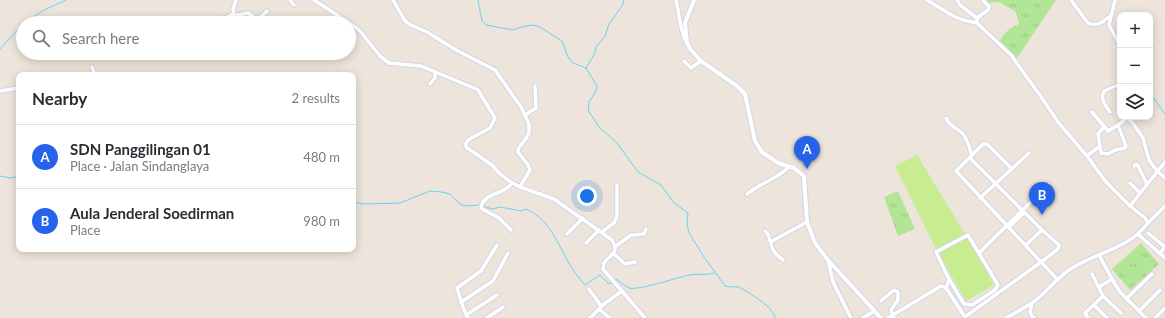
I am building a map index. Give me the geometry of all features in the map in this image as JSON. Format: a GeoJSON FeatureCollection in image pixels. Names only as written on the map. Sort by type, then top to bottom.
{"type":"FeatureCollection","features":[{"type":"Feature","properties":{"kind":"street"},"geometry":{"type":"LineString","coordinates":[[234,15],[233,9],[236,0]]}},
{"type":"Feature","properties":{"kind":"street"},"geometry":{"type":"LineString","coordinates":[[290,0],[294,5]]}},
{"type":"Feature","properties":{"kind":"street"},"geometry":{"type":"LineString","coordinates":[[314,0],[339,16]]}},
{"type":"Feature","properties":{"kind":"street"},"geometry":{"type":"LineString","coordinates":[[393,0],[405,21],[495,70],[525,115],[530,128],[528,137],[518,149],[518,152],[530,170],[520,187]]}},
{"type":"Feature","properties":{"kind":"street"},"geometry":{"type":"LineString","coordinates":[[676,0],[681,23],[681,31],[691,50],[701,61],[737,86],[745,94],[755,141],[758,147],[772,159],[794,168],[804,176],[807,222],[815,243],[828,260],[881,318]]}},
{"type":"Feature","properties":{"kind":"street"},"geometry":{"type":"LineString","coordinates":[[687,43],[685,24],[694,0]]}},
{"type":"Feature","properties":{"kind":"street"},"geometry":{"type":"LineString","coordinates":[[927,0],[953,16],[977,23],[1011,55],[1066,132],[1087,156],[1106,182],[1130,206],[1145,218],[1148,223]]}},
{"type":"Feature","properties":{"kind":"street"},"geometry":{"type":"LineString","coordinates":[[957,0],[960,5],[977,18]]}},
{"type":"Feature","properties":{"kind":"street"},"geometry":{"type":"LineString","coordinates":[[977,18],[988,10],[989,7],[983,0]]}},
{"type":"Feature","properties":{"kind":"street"},"geometry":{"type":"LineString","coordinates":[[1071,0],[1088,24],[1099,24],[1110,16]]}},
{"type":"Feature","properties":{"kind":"street"},"geometry":{"type":"LineString","coordinates":[[1115,0],[1109,25],[1117,40]]}},
{"type":"Feature","properties":{"kind":"street"},"geometry":{"type":"LineString","coordinates":[[262,16],[267,11]]}},
{"type":"Feature","properties":{"kind":"street"},"geometry":{"type":"LineString","coordinates":[[231,16],[248,13],[252,16]]}},
{"type":"Feature","properties":{"kind":"street"},"geometry":{"type":"LineString","coordinates":[[977,18],[977,23]]}},
{"type":"Feature","properties":{"kind":"street"},"geometry":{"type":"LineString","coordinates":[[356,28],[380,56],[389,63],[417,65],[474,88],[480,94],[495,118],[490,128],[468,140],[466,147],[488,162],[512,183],[554,199],[583,218],[612,240],[616,246]]}},
{"type":"Feature","properties":{"kind":"street"},"geometry":{"type":"LineString","coordinates":[[684,61],[691,68],[701,61]]}},
{"type":"Feature","properties":{"kind":"street"},"geometry":{"type":"LineString","coordinates":[[92,67],[94,72]]}},
{"type":"Feature","properties":{"kind":"street"},"geometry":{"type":"LineString","coordinates":[[430,84],[435,78],[435,72]]}},
{"type":"Feature","properties":{"kind":"street"},"geometry":{"type":"LineString","coordinates":[[1110,112],[1104,103],[1102,95],[1104,91],[1117,85]]}},
{"type":"Feature","properties":{"kind":"street"},"geometry":{"type":"LineString","coordinates":[[525,115],[536,108],[535,86]]}},
{"type":"Feature","properties":{"kind":"street"},"geometry":{"type":"LineString","coordinates":[[0,91],[16,88]]}},
{"type":"Feature","properties":{"kind":"street"},"geometry":{"type":"LineString","coordinates":[[1092,112],[1108,131],[1127,118],[1132,122],[1143,138],[1149,160],[1157,171],[1165,178]]}},
{"type":"Feature","properties":{"kind":"street"},"geometry":{"type":"LineString","coordinates":[[888,318],[893,317],[938,286],[946,288],[966,317],[1059,248],[1059,245],[1023,212],[971,157],[966,139],[962,133],[949,124],[946,118]]}},
{"type":"Feature","properties":{"kind":"street"},"geometry":{"type":"LineString","coordinates":[[1104,127],[1098,133],[1102,153],[1108,154],[1115,150],[1125,148],[1118,125]]}},
{"type":"Feature","properties":{"kind":"street"},"geometry":{"type":"LineString","coordinates":[[1012,169],[987,144],[983,144],[956,172],[1058,280]]}},
{"type":"Feature","properties":{"kind":"street"},"geometry":{"type":"LineString","coordinates":[[1087,156],[1100,146]]}},
{"type":"Feature","properties":{"kind":"street"},"geometry":{"type":"LineString","coordinates":[[980,198],[1029,153]]}},
{"type":"Feature","properties":{"kind":"street"},"geometry":{"type":"LineString","coordinates":[[1130,206],[1165,162]]}},
{"type":"Feature","properties":{"kind":"street"},"geometry":{"type":"LineString","coordinates":[[1134,166],[1137,164],[1147,184]]}},
{"type":"Feature","properties":{"kind":"street"},"geometry":{"type":"LineString","coordinates":[[747,194],[754,188],[775,178],[789,167]]}},
{"type":"Feature","properties":{"kind":"street"},"geometry":{"type":"LineString","coordinates":[[511,230],[499,218],[482,209],[481,206],[483,200],[498,194],[512,183]]}},
{"type":"Feature","properties":{"kind":"street"},"geometry":{"type":"LineString","coordinates":[[979,253],[1023,212],[1049,184]]}},
{"type":"Feature","properties":{"kind":"street"},"geometry":{"type":"LineString","coordinates":[[1130,184],[1140,193]]}},
{"type":"Feature","properties":{"kind":"street"},"geometry":{"type":"LineString","coordinates":[[586,243],[600,231],[614,223],[618,216],[617,185]]}},
{"type":"Feature","properties":{"kind":"street"},"geometry":{"type":"LineString","coordinates":[[1006,318],[1032,303],[1069,270],[1120,246],[1138,235],[1165,206]]}},
{"type":"Feature","properties":{"kind":"street"},"geometry":{"type":"LineString","coordinates":[[567,234],[583,218]]}},
{"type":"Feature","properties":{"kind":"street"},"geometry":{"type":"LineString","coordinates":[[771,242],[807,222]]}},
{"type":"Feature","properties":{"kind":"street"},"geometry":{"type":"LineString","coordinates":[[645,318],[603,269],[603,266],[605,260],[614,254],[616,246],[631,235],[644,234],[646,229]]}},
{"type":"Feature","properties":{"kind":"street"},"geometry":{"type":"LineString","coordinates":[[1026,245],[1042,230]]}},
{"type":"Feature","properties":{"kind":"street"},"geometry":{"type":"LineString","coordinates":[[765,231],[775,253],[783,260]]}},
{"type":"Feature","properties":{"kind":"street"},"geometry":{"type":"LineString","coordinates":[[1148,233],[1165,247],[1160,253]]}},
{"type":"Feature","properties":{"kind":"street"},"geometry":{"type":"LineString","coordinates":[[968,235],[998,285],[995,290],[972,306],[964,304],[949,280],[936,252],[968,235]]}},
{"type":"Feature","properties":{"kind":"street"},"geometry":{"type":"LineString","coordinates":[[1138,235],[1165,258]]}},
{"type":"Feature","properties":{"kind":"street"},"geometry":{"type":"LineString","coordinates":[[497,245],[481,271],[457,288],[467,317],[497,295]]}},
{"type":"Feature","properties":{"kind":"street"},"geometry":{"type":"LineString","coordinates":[[461,302],[493,281],[508,253]]}},
{"type":"Feature","properties":{"kind":"street"},"geometry":{"type":"LineString","coordinates":[[614,254],[625,264],[635,262]]}},
{"type":"Feature","properties":{"kind":"street"},"geometry":{"type":"LineString","coordinates":[[1099,255],[1120,292],[1146,318]]}},
{"type":"Feature","properties":{"kind":"street"},"geometry":{"type":"LineString","coordinates":[[828,260],[833,282],[851,318]]}},
{"type":"Feature","properties":{"kind":"street"},"geometry":{"type":"LineString","coordinates":[[1092,274],[1103,296],[1121,313]]}},
{"type":"Feature","properties":{"kind":"street"},"geometry":{"type":"LineString","coordinates":[[1127,298],[1152,274]]}},
{"type":"Feature","properties":{"kind":"street"},"geometry":{"type":"LineString","coordinates":[[946,288],[949,280]]}},
{"type":"Feature","properties":{"kind":"street"},"geometry":{"type":"LineString","coordinates":[[1099,287],[1112,280]]}},
{"type":"Feature","properties":{"kind":"street"},"geometry":{"type":"LineString","coordinates":[[589,289],[600,308],[610,318]]}},
{"type":"Feature","properties":{"kind":"street"},"geometry":{"type":"LineString","coordinates":[[882,301],[894,290],[898,292],[898,300],[891,310],[893,317]]}},
{"type":"Feature","properties":{"kind":"street"},"geometry":{"type":"LineString","coordinates":[[1139,311],[1160,290]]}},
{"type":"Feature","properties":{"kind":"street"},"geometry":{"type":"LineString","coordinates":[[590,318],[622,291]]}},
{"type":"Feature","properties":{"kind":"street"},"geometry":{"type":"LineString","coordinates":[[1088,318],[1085,313],[1103,296]]}},
{"type":"Feature","properties":{"kind":"street"},"geometry":{"type":"LineString","coordinates":[[1032,303],[1030,314],[1034,318]]}},
{"type":"Feature","properties":{"kind":"street"},"geometry":{"type":"LineString","coordinates":[[1094,305],[1107,318]]}},
{"type":"Feature","properties":{"kind":"street"},"geometry":{"type":"LineString","coordinates":[[487,318],[503,307]]}},
{"type":"Feature","properties":{"kind":"street"},"geometry":{"type":"LineString","coordinates":[[1155,318],[1165,308]]}},
{"type":"Feature","properties":{"kind":"street"},"geometry":{"type":"LineString","coordinates":[[863,318],[874,311]]}},
{"type":"Feature","properties":{"kind":"green space"},"geometry":{"type":"Polygon","coordinates":[[[985,0],[1056,0],[1017,58],[999,41],[1009,29],[1019,24],[1016,12],[999,2],[988,3],[985,0]]]}},
{"type":"Feature","properties":{"kind":"green space"},"geometry":{"type":"Polygon","coordinates":[[[917,155],[965,234],[936,249],[895,166],[917,155]]]}},
{"type":"Feature","properties":{"kind":"green space"},"geometry":{"type":"Polygon","coordinates":[[[898,191],[915,229],[898,236],[884,197],[898,191]]]}},
{"type":"Feature","properties":{"kind":"green space"},"geometry":{"type":"Polygon","coordinates":[[[967,237],[994,285],[966,301],[939,254],[967,237]]]}},
{"type":"Feature","properties":{"kind":"green space"},"geometry":{"type":"Polygon","coordinates":[[[1141,243],[1159,264],[1130,290],[1112,269],[1141,243]]]}},
{"type":"Feature","properties":{"kind":"waterway"},"geometry":{"type":"LineString","coordinates":[[35,16],[66,0]]}},
{"type":"Feature","properties":{"kind":"waterway"},"geometry":{"type":"LineString","coordinates":[[478,0],[482,21],[486,25],[513,30],[533,25],[540,27],[562,41],[568,57],[573,63],[586,68],[597,86],[596,91],[589,102],[588,110],[599,127],[617,143],[638,172],[661,185],[674,203],[688,213],[687,224],[689,233],[725,286],[738,287],[748,292],[767,306],[776,318]]}},
{"type":"Feature","properties":{"kind":"waterway"},"geometry":{"type":"LineString","coordinates":[[586,68],[594,55],[596,47],[605,36],[609,24],[622,6],[624,0]]}},
{"type":"Feature","properties":{"kind":"waterway"},"geometry":{"type":"LineString","coordinates":[[0,49],[16,32]]}},
{"type":"Feature","properties":{"kind":"waterway"},"geometry":{"type":"LineString","coordinates":[[1153,97],[1165,114]]}},
{"type":"Feature","properties":{"kind":"waterway"},"geometry":{"type":"LineString","coordinates":[[0,176],[11,178],[16,177]]}},
{"type":"Feature","properties":{"kind":"waterway"},"geometry":{"type":"LineString","coordinates":[[356,203],[363,204],[400,203],[430,191],[450,194],[460,204],[465,206],[479,205]]}},
{"type":"Feature","properties":{"kind":"waterway"},"geometry":{"type":"LineString","coordinates":[[482,206],[493,209],[500,207],[522,211],[525,209],[533,213],[547,225],[572,268],[585,285],[600,275],[609,284],[612,282]]}},
{"type":"Feature","properties":{"kind":"waterway"},"geometry":{"type":"LineString","coordinates":[[615,280],[616,279],[629,288],[641,288],[690,275],[714,273]]}},
{"type":"Feature","properties":{"kind":"place","name":"SDN Panggilingan 01"},"geometry":{"type":"Point","coordinates":[807,169]}},
{"type":"Feature","properties":{"kind":"place","name":"Aula Jenderal Soedirman"},"geometry":{"type":"Point","coordinates":[1042,215]}}]}
